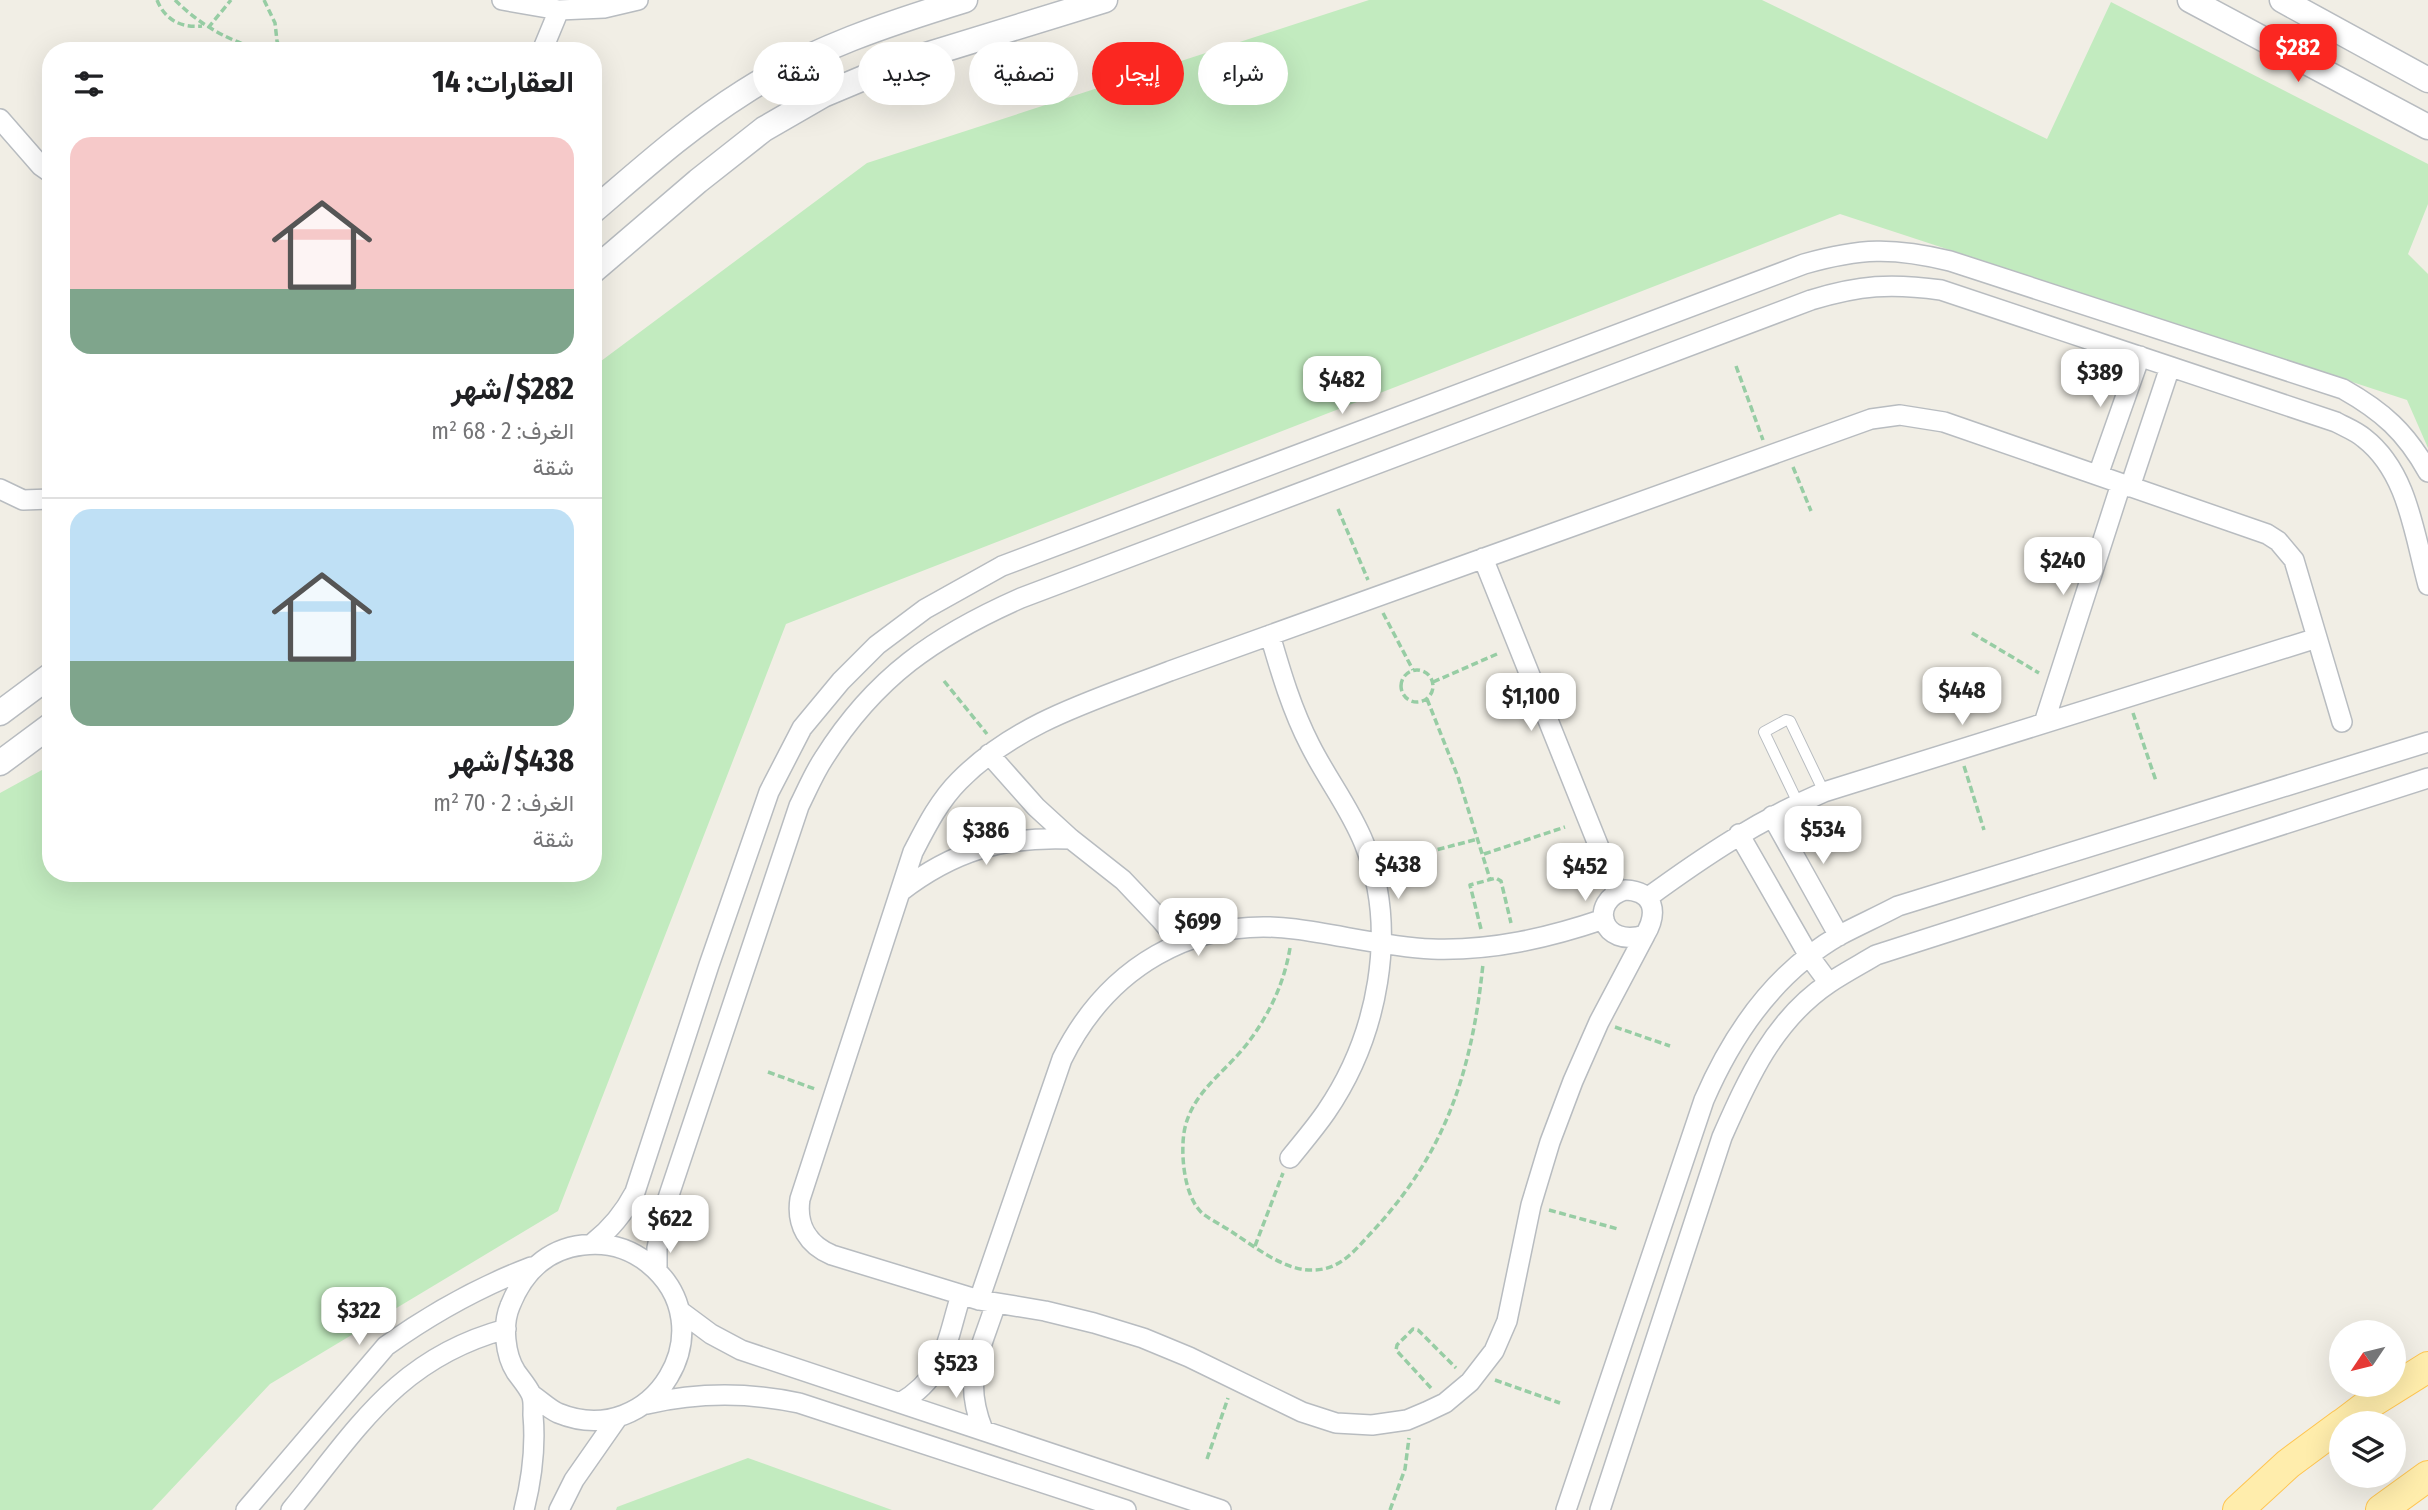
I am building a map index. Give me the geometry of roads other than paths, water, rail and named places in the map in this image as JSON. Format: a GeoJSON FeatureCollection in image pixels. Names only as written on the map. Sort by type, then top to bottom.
{"type":"FeatureCollection","features":[{"type":"Feature","properties":{"kind":"main road"},"geometry":{"type":"LineString","coordinates":[[2359,1411],[2428,1367]]}},
{"type":"Feature","properties":{"kind":"main road"},"geometry":{"type":"LineString","coordinates":[[2238,1510],[2288,1464],[2329,1434]]}},
{"type":"Feature","properties":{"kind":"main road"},"geometry":{"type":"LineString","coordinates":[[2381,1510],[2428,1476]]}},
{"type":"Feature","properties":{"kind":"street"},"geometry":{"type":"LineString","coordinates":[[502,0],[559,10],[604,8],[629,1]]}},
{"type":"Feature","properties":{"kind":"street"},"geometry":{"type":"LineString","coordinates":[[602,203],[668,148],[744,91],[815,54],[897,22],[965,0]]}},
{"type":"Feature","properties":{"kind":"street"},"geometry":{"type":"LineString","coordinates":[[602,263],[764,129],[823,95],[897,64],[1105,0]]}},
{"type":"Feature","properties":{"kind":"street"},"geometry":{"type":"LineString","coordinates":[[2190,0],[2428,127]]}},
{"type":"Feature","properties":{"kind":"street"},"geometry":{"type":"LineString","coordinates":[[2282,0],[2428,80]]}},
{"type":"Feature","properties":{"kind":"street"},"geometry":{"type":"LineString","coordinates":[[546,42],[559,10]]}},
{"type":"Feature","properties":{"kind":"street"},"geometry":{"type":"LineString","coordinates":[[0,119],[42,167]]}},
{"type":"Feature","properties":{"kind":"street"},"geometry":{"type":"LineString","coordinates":[[593,1243],[611,1229],[625,1212],[635,1192],[769,792],[802,728],[841,681],[877,646],[925,609],[1002,566],[1804,264],[1840,254],[1877,250],[1913,252],[1950,261],[2343,388],[2396,425],[2417,451],[2428,472]]}},
{"type":"Feature","properties":{"kind":"street"},"geometry":{"type":"LineString","coordinates":[[657,1271],[657,1248],[664,1213],[799,806],[823,759],[853,717],[889,678],[929,646],[974,619],[1021,598],[1811,300],[1843,290],[1875,285],[1909,285],[1941,290],[2336,422],[2363,437],[2386,459],[2402,487],[2428,585]]}},
{"type":"Feature","properties":{"kind":"street"},"geometry":{"type":"LineString","coordinates":[[2098,475],[2140,356]]}},
{"type":"Feature","properties":{"kind":"street"},"geometry":{"type":"LineString","coordinates":[[2043,723],[2125,485],[2170,367]]}},
{"type":"Feature","properties":{"kind":"street"},"geometry":{"type":"LineString","coordinates":[[1645,935],[1620,938],[1607,928],[1604,919],[1606,904],[1617,892],[1633,890],[1647,898],[1653,913],[1652,921],[1645,935],[1599,1022],[1550,1142],[1531,1205],[1507,1321],[1494,1351],[1474,1378],[1445,1403],[1407,1420],[1372,1425],[1336,1423],[1302,1412],[1166,1347],[1094,1323],[978,1299],[832,1255],[822,1251],[807,1238],[799,1219],[800,1199],[913,852],[933,815],[958,782],[994,750],[1027,728],[1066,711],[1871,419],[1900,415],[1944,422],[2255,529],[2277,541],[2294,560],[2342,722]]}},
{"type":"Feature","properties":{"kind":"street"},"geometry":{"type":"LineString","coordinates":[[0,489],[23,500],[42,501]]}},
{"type":"Feature","properties":{"kind":"street"},"geometry":{"type":"LineString","coordinates":[[1483,558],[1617,892]]}},
{"type":"Feature","properties":{"kind":"street"},"geometry":{"type":"LineString","coordinates":[[1270,635],[1297,719],[1346,805],[1365,845],[1374,871],[1382,945],[1374,1004],[1355,1060],[1326,1112],[1290,1158]]}},
{"type":"Feature","properties":{"kind":"street"},"geometry":{"type":"LineString","coordinates":[[1647,898],[1739,834],[1824,792],[2317,638]]}},
{"type":"Feature","properties":{"kind":"street"},"geometry":{"type":"LineString","coordinates":[[0,713],[42,683]]}},
{"type":"Feature","properties":{"kind":"street"},"geometry":{"type":"LineString","coordinates":[[0,696],[31,692]]}},
{"type":"Feature","properties":{"kind":"street"},"geometry":{"type":"LineString","coordinates":[[0,763],[42,732]]}},
{"type":"Feature","properties":{"kind":"street"},"geometry":{"type":"LineString","coordinates":[[1566,1510],[1709,1088],[1744,1024],[1775,986],[1809,956],[1839,936],[1898,906],[2428,742]]}},
{"type":"Feature","properties":{"kind":"street"},"geometry":{"type":"LineString","coordinates":[[994,750],[1019,790],[1070,839],[1123,880],[1180,943]]}},
{"type":"Feature","properties":{"kind":"street"},"geometry":{"type":"LineString","coordinates":[[1600,1510],[1722,1137],[1746,1081],[1770,1041],[1800,1006],[1829,983],[1876,955],[2428,778]]}},
{"type":"Feature","properties":{"kind":"street"},"geometry":{"type":"LineString","coordinates":[[1772,816],[1839,936]]}},
{"type":"Feature","properties":{"kind":"street"},"geometry":{"type":"LineString","coordinates":[[1739,834],[1809,956],[1829,983]]}},
{"type":"Feature","properties":{"kind":"street"},"geometry":{"type":"LineString","coordinates":[[900,892],[944,863],[992,844],[1031,839],[1070,839]]}},
{"type":"Feature","properties":{"kind":"street"},"geometry":{"type":"LineString","coordinates":[[900,1403],[924,1387],[939,1368],[978,1299],[1062,1059],[1073,1037],[1101,998],[1118,981],[1158,954],[1180,943],[1206,934],[1260,927],[1294,929],[1382,945],[1434,949],[1516,943],[1604,919]]}},
{"type":"Feature","properties":{"kind":"street"},"geometry":{"type":"LineString","coordinates":[[246,1510],[386,1346],[464,1296],[535,1265],[562,1250],[593,1243],[617,1247],[639,1256],[657,1271],[671,1290],[680,1311],[682,1337],[677,1363],[664,1386],[646,1404]]}},
{"type":"Feature","properties":{"kind":"street"},"geometry":{"type":"LineString","coordinates":[[535,1265],[521,1281],[508,1309],[506,1340],[514,1369],[532,1395],[557,1412],[587,1420],[618,1417],[646,1404],[682,1396],[747,1395],[799,1404],[1126,1510]]}},
{"type":"Feature","properties":{"kind":"street"},"geometry":{"type":"LineString","coordinates":[[978,1299],[972,1375],[974,1403],[983,1430]]}},
{"type":"Feature","properties":{"kind":"street"},"geometry":{"type":"LineString","coordinates":[[680,1311],[711,1334],[741,1350],[1221,1510]]}},
{"type":"Feature","properties":{"kind":"street"},"geometry":{"type":"LineString","coordinates":[[291,1510],[392,1389],[412,1372],[481,1335],[506,1329]]}},
{"type":"Feature","properties":{"kind":"street"},"geometry":{"type":"LineString","coordinates":[[524,1510],[536,1444],[532,1395]]}},
{"type":"Feature","properties":{"kind":"street"},"geometry":{"type":"LineString","coordinates":[[559,1510],[574,1480],[618,1417]]}},
{"type":"Feature","properties":{"kind":"lane"},"geometry":{"type":"LineString","coordinates":[[1798,803],[1765,734],[1765,730],[1786,720],[1790,721],[1824,792]]}}]}
